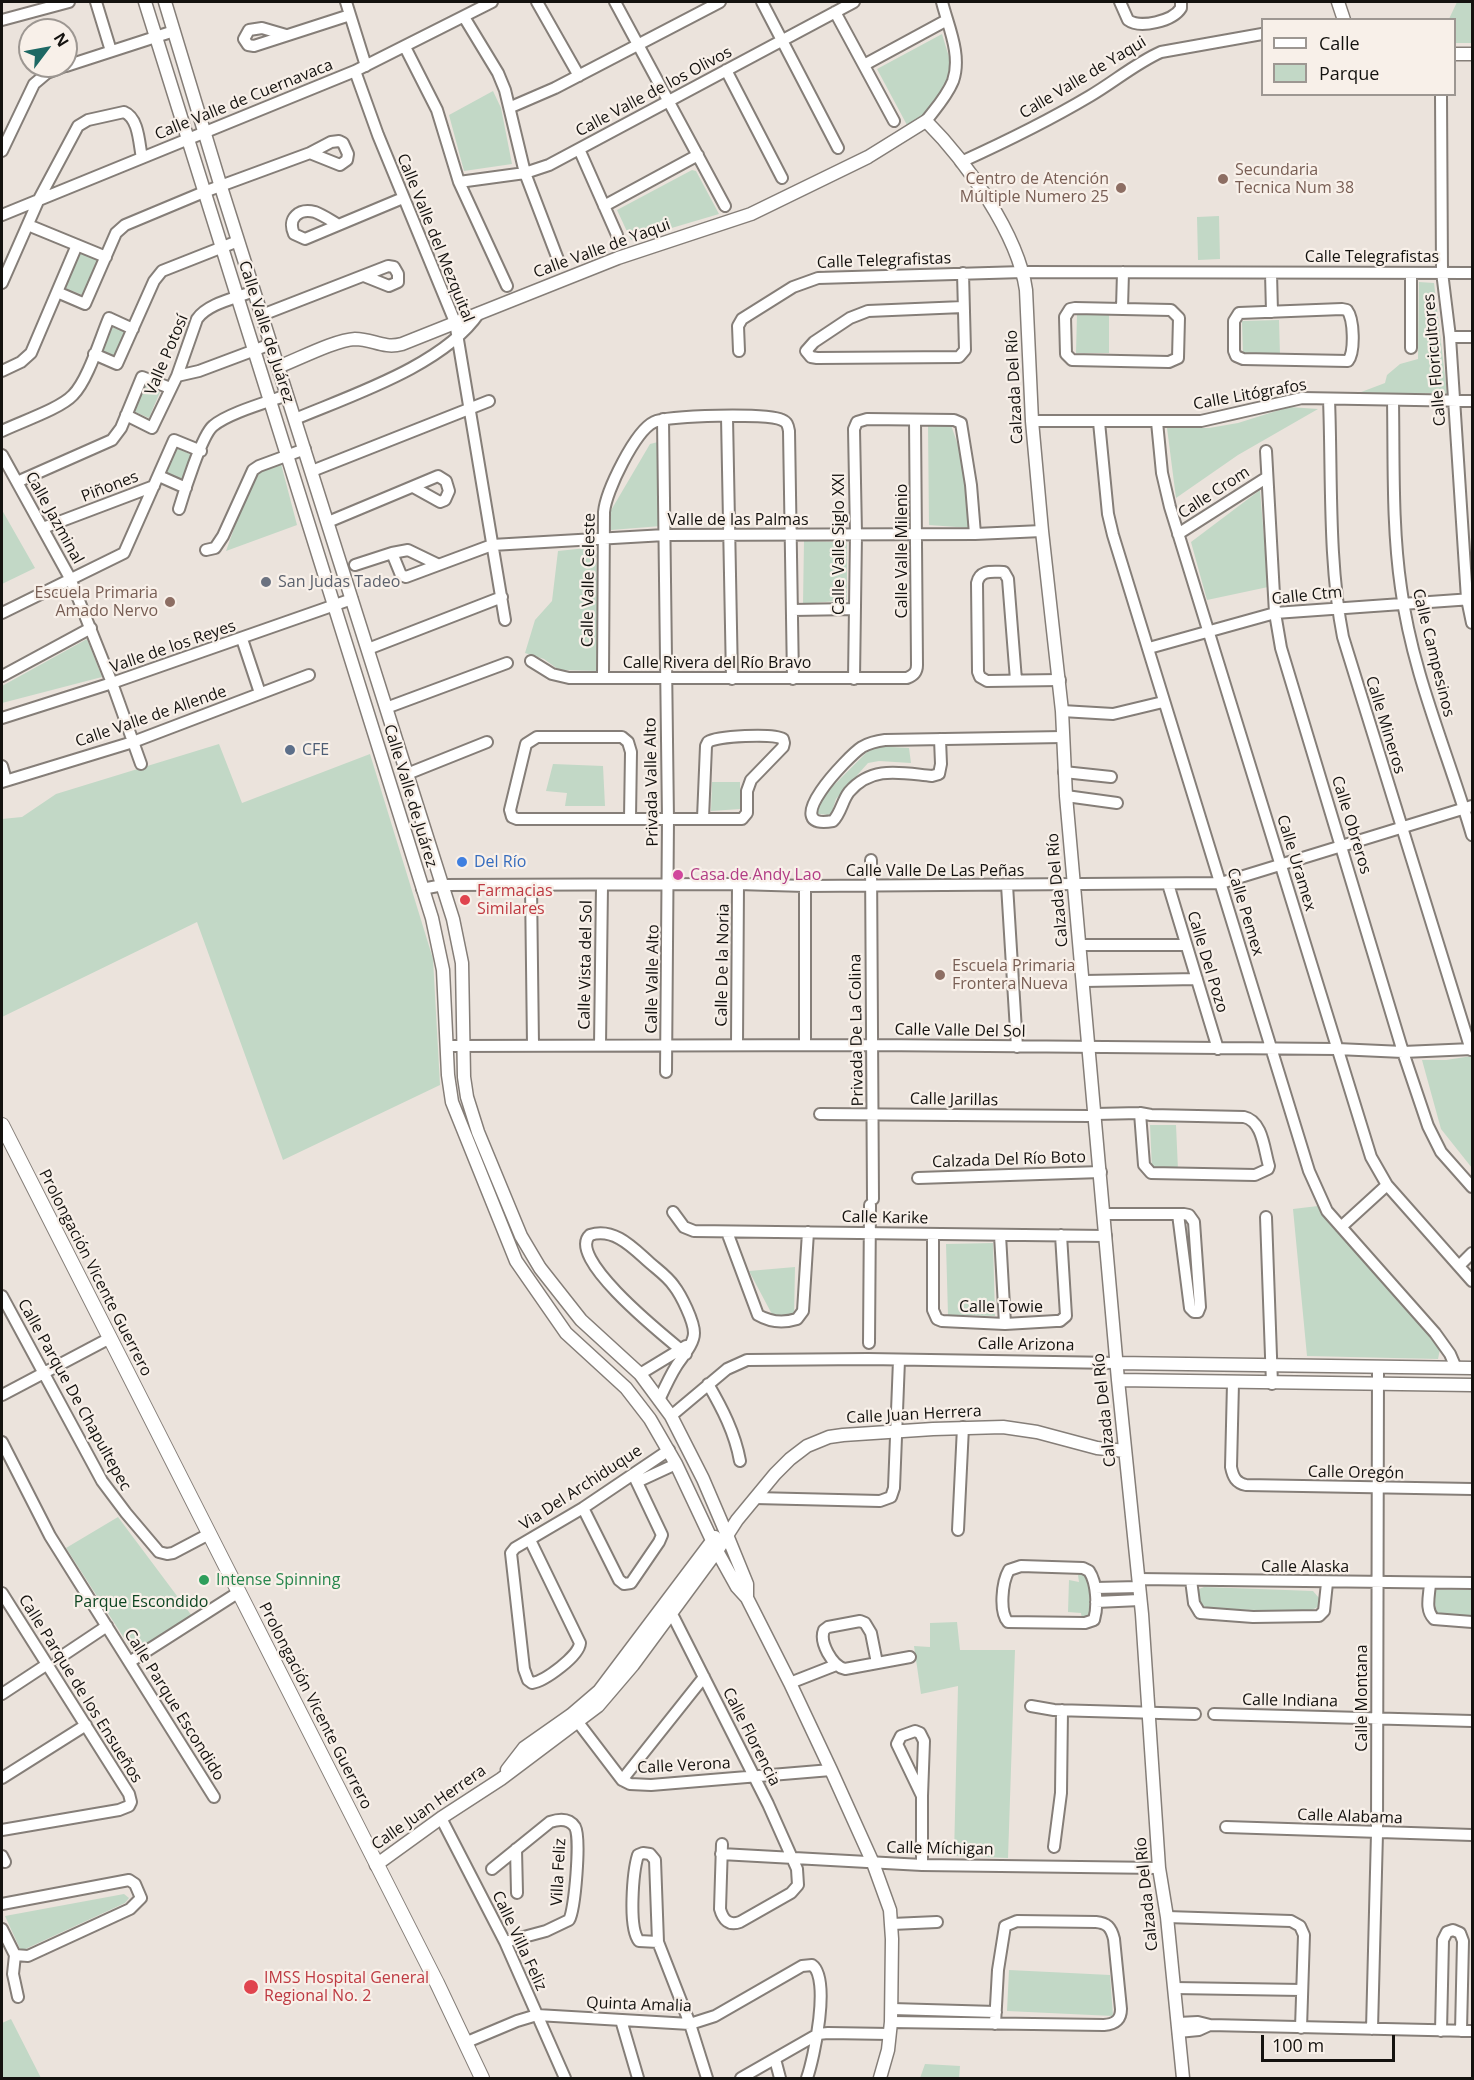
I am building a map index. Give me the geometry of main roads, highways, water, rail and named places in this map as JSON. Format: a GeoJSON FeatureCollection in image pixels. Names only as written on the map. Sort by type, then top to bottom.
{"type":"FeatureCollection","features":[{"type":"Feature","properties":{"kind":"main road","name":"Prolongación Vicente Guerrero"},"geometry":{"type":"LineString","coordinates":[[2,1125],[466,2042],[482,2079]]}},
{"type":"Feature","properties":{"kind":"place","name":"Secundaria Tecnica Num 38"},"geometry":{"type":"Point","coordinates":[1223,179]}},
{"type":"Feature","properties":{"kind":"place","name":"Centro de Atención Múltiple Numero 25"},"geometry":{"type":"Point","coordinates":[1121,188]}},
{"type":"Feature","properties":{"kind":"place","name":"San Judas Tadeo"},"geometry":{"type":"Point","coordinates":[266,582]}},
{"type":"Feature","properties":{"kind":"place","name":"Escuela Primaria Amado Nervo"},"geometry":{"type":"Point","coordinates":[170,602]}},
{"type":"Feature","properties":{"kind":"place","name":"CFE"},"geometry":{"type":"Point","coordinates":[290,750]}},
{"type":"Feature","properties":{"kind":"place","name":"Del Río"},"geometry":{"type":"Point","coordinates":[462,862]}},
{"type":"Feature","properties":{"kind":"place","name":"Casa de Andy Lao"},"geometry":{"type":"Point","coordinates":[678,875]}},
{"type":"Feature","properties":{"kind":"place","name":"Farmacias Similares"},"geometry":{"type":"Point","coordinates":[465,900]}},
{"type":"Feature","properties":{"kind":"place","name":"Escuela Primaria Frontera Nueva"},"geometry":{"type":"Point","coordinates":[940,975]}},
{"type":"Feature","properties":{"kind":"place","name":"Intense Spinning"},"geometry":{"type":"Point","coordinates":[204,1580]}},
{"type":"Feature","properties":{"kind":"place","name":"IMSS Hospital General Regional No. 2"},"geometry":{"type":"Point","coordinates":[251,1987]}},
{"type":"Feature","properties":{"kind":"park label","name":"Parque Escondido"},"geometry":{"type":"Point","coordinates":[141,1602]}}]}
